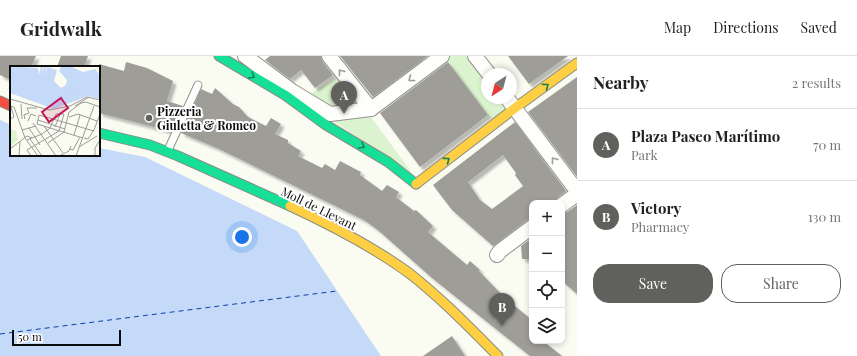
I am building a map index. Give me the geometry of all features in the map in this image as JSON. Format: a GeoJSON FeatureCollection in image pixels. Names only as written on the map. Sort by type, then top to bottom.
{"type":"FeatureCollection","features":[{"type":"Feature","properties":{"kind":"street"},"geometry":{"type":"LineString","coordinates":[[219,56],[285,95],[326,126],[388,162],[416,188],[510,104]]}},
{"type":"Feature","properties":{"kind":"street"},"geometry":{"type":"LineString","coordinates":[[329,56],[371,109]]}},
{"type":"Feature","properties":{"kind":"street"},"geometry":{"type":"LineString","coordinates":[[253,58],[292,90],[330,114],[371,109],[442,56]]}},
{"type":"Feature","properties":{"kind":"street"},"geometry":{"type":"LineString","coordinates":[[475,56],[484,68]]}},
{"type":"Feature","properties":{"kind":"street"},"geometry":{"type":"LineString","coordinates":[[517,99],[577,63]]}},
{"type":"Feature","properties":{"kind":"street"},"geometry":{"type":"LineString","coordinates":[[0,101],[10,106]]}},
{"type":"Feature","properties":{"kind":"street"},"geometry":{"type":"LineString","coordinates":[[512,104],[577,192],[565,202]]}},
{"type":"Feature","properties":{"kind":"street","name":"Moll de Llevant"},"geometry":{"type":"LineString","coordinates":[[100,133],[167,152],[314,217],[362,242],[408,273],[429,290],[451,309],[498,356]]}},
{"type":"Feature","properties":{"kind":"street"},"geometry":{"type":"LineString","coordinates":[[497,255],[500,251],[529,229]]}},
{"type":"Feature","properties":{"kind":"lane"},"geometry":{"type":"LineString","coordinates":[[167,152],[198,84]]}},
{"type":"Feature","properties":{"kind":"green space"},"geometry":{"type":"Polygon","coordinates":[[[447,56],[471,56],[481,69],[481,104],[508,104],[512,110],[491,119],[444,58],[447,56]]]}},
{"type":"Feature","properties":{"kind":"green space"},"geometry":{"type":"Polygon","coordinates":[[[340,75],[412,173],[301,100],[340,75]]]}},
{"type":"Feature","properties":{"kind":"water"},"geometry":{"type":"Polygon","coordinates":[[[0,120],[10,125],[10,156],[100,156],[100,148],[145,157],[297,231],[381,356],[0,356],[0,120]]]}},
{"type":"Feature","properties":{"kind":"building"},"geometry":{"type":"Polygon","coordinates":[[[0,56],[36,56],[31,66],[10,66],[10,80],[0,75],[0,56]]]}},
{"type":"Feature","properties":{"kind":"building"},"geometry":{"type":"Polygon","coordinates":[[[61,56],[88,56],[84,66],[57,66],[61,56]]]}},
{"type":"Feature","properties":{"kind":"building"},"geometry":{"type":"Polygon","coordinates":[[[270,56],[321,56],[322,61],[333,75],[315,88],[301,70],[290,79],[265,60],[270,56]]]}},
{"type":"Feature","properties":{"kind":"building"},"geometry":{"type":"Polygon","coordinates":[[[340,56],[428,56],[373,97],[340,56]]]}},
{"type":"Feature","properties":{"kind":"building"},"geometry":{"type":"Polygon","coordinates":[[[508,56],[568,56],[529,84],[508,56]]]}},
{"type":"Feature","properties":{"kind":"building"},"geometry":{"type":"Polygon","coordinates":[[[126,62],[147,68],[173,81],[167,101],[183,106],[170,131],[100,113],[99,64],[124,71],[126,62]]]}},
{"type":"Feature","properties":{"kind":"building"},"geometry":{"type":"Polygon","coordinates":[[[448,62],[488,115],[420,167],[380,113],[448,62]]]}},
{"type":"Feature","properties":{"kind":"building"},"geometry":{"type":"Polygon","coordinates":[[[577,77],[577,177],[528,112],[577,77]]]}},
{"type":"Feature","properties":{"kind":"building"},"geometry":{"type":"Polygon","coordinates":[[[215,88],[233,104],[239,107],[248,117],[266,126],[271,118],[281,124],[275,134],[288,140],[288,143],[301,151],[298,156],[322,168],[325,164],[335,170],[340,161],[361,172],[360,175],[382,191],[387,185],[399,192],[396,197],[414,211],[416,210],[433,226],[428,232],[467,265],[470,261],[505,298],[529,318],[529,344],[547,344],[562,356],[530,356],[432,278],[379,231],[364,220],[217,148],[181,133],[201,89],[212,94],[215,88]]]}},
{"type":"Feature","properties":{"kind":"building"},"geometry":{"type":"Polygon","coordinates":[[[515,122],[566,191],[556,200],[529,200],[529,220],[493,246],[452,210],[433,185],[515,122]],[[503,155],[468,182],[480,200],[492,209],[523,186],[515,175],[516,173],[503,155]]]}},
{"type":"Feature","properties":{"kind":"building"},"geometry":{"type":"Polygon","coordinates":[[[577,205],[577,294],[565,284],[565,212],[577,205]]]}},
{"type":"Feature","properties":{"kind":"building"},"geometry":{"type":"Polygon","coordinates":[[[529,240],[529,259],[522,259],[521,246],[529,240]]]}},
{"type":"Feature","properties":{"kind":"building"},"geometry":{"type":"Polygon","coordinates":[[[452,336],[465,356],[423,356],[452,336]]]}},
{"type":"Feature","properties":{"kind":"ferry route"},"geometry":{"type":"LineString","coordinates":[[0,334],[337,291]]}},
{"type":"Feature","properties":{"kind":"traffic: fast"},"geometry":{"type":"LineString","coordinates":[[219,56],[285,95],[326,125],[388,162],[416,184]]}},
{"type":"Feature","properties":{"kind":"traffic: fast"},"geometry":{"type":"LineString","coordinates":[[100,133],[150,145],[290,206]]}},
{"type":"Feature","properties":{"kind":"traffic: slow"},"geometry":{"type":"LineString","coordinates":[[416,184],[515,108],[577,63]]}},
{"type":"Feature","properties":{"kind":"traffic: slow"},"geometry":{"type":"LineString","coordinates":[[290,206],[351,236],[409,273],[444,303],[498,356]]}},
{"type":"Feature","properties":{"kind":"traffic: jam"},"geometry":{"type":"LineString","coordinates":[[0,101],[10,106]]}},
{"type":"Feature","properties":{"kind":"place","name":"Plaza Paseo Marítimo"},"geometry":{"type":"Point","coordinates":[344,114]}},
{"type":"Feature","properties":{"kind":"place","name":"Pizzeria Giuletta & Romeo"},"geometry":{"type":"Point","coordinates":[149,118]}},
{"type":"Feature","properties":{"kind":"place","name":"Victory"},"geometry":{"type":"Point","coordinates":[502,326]}}]}
